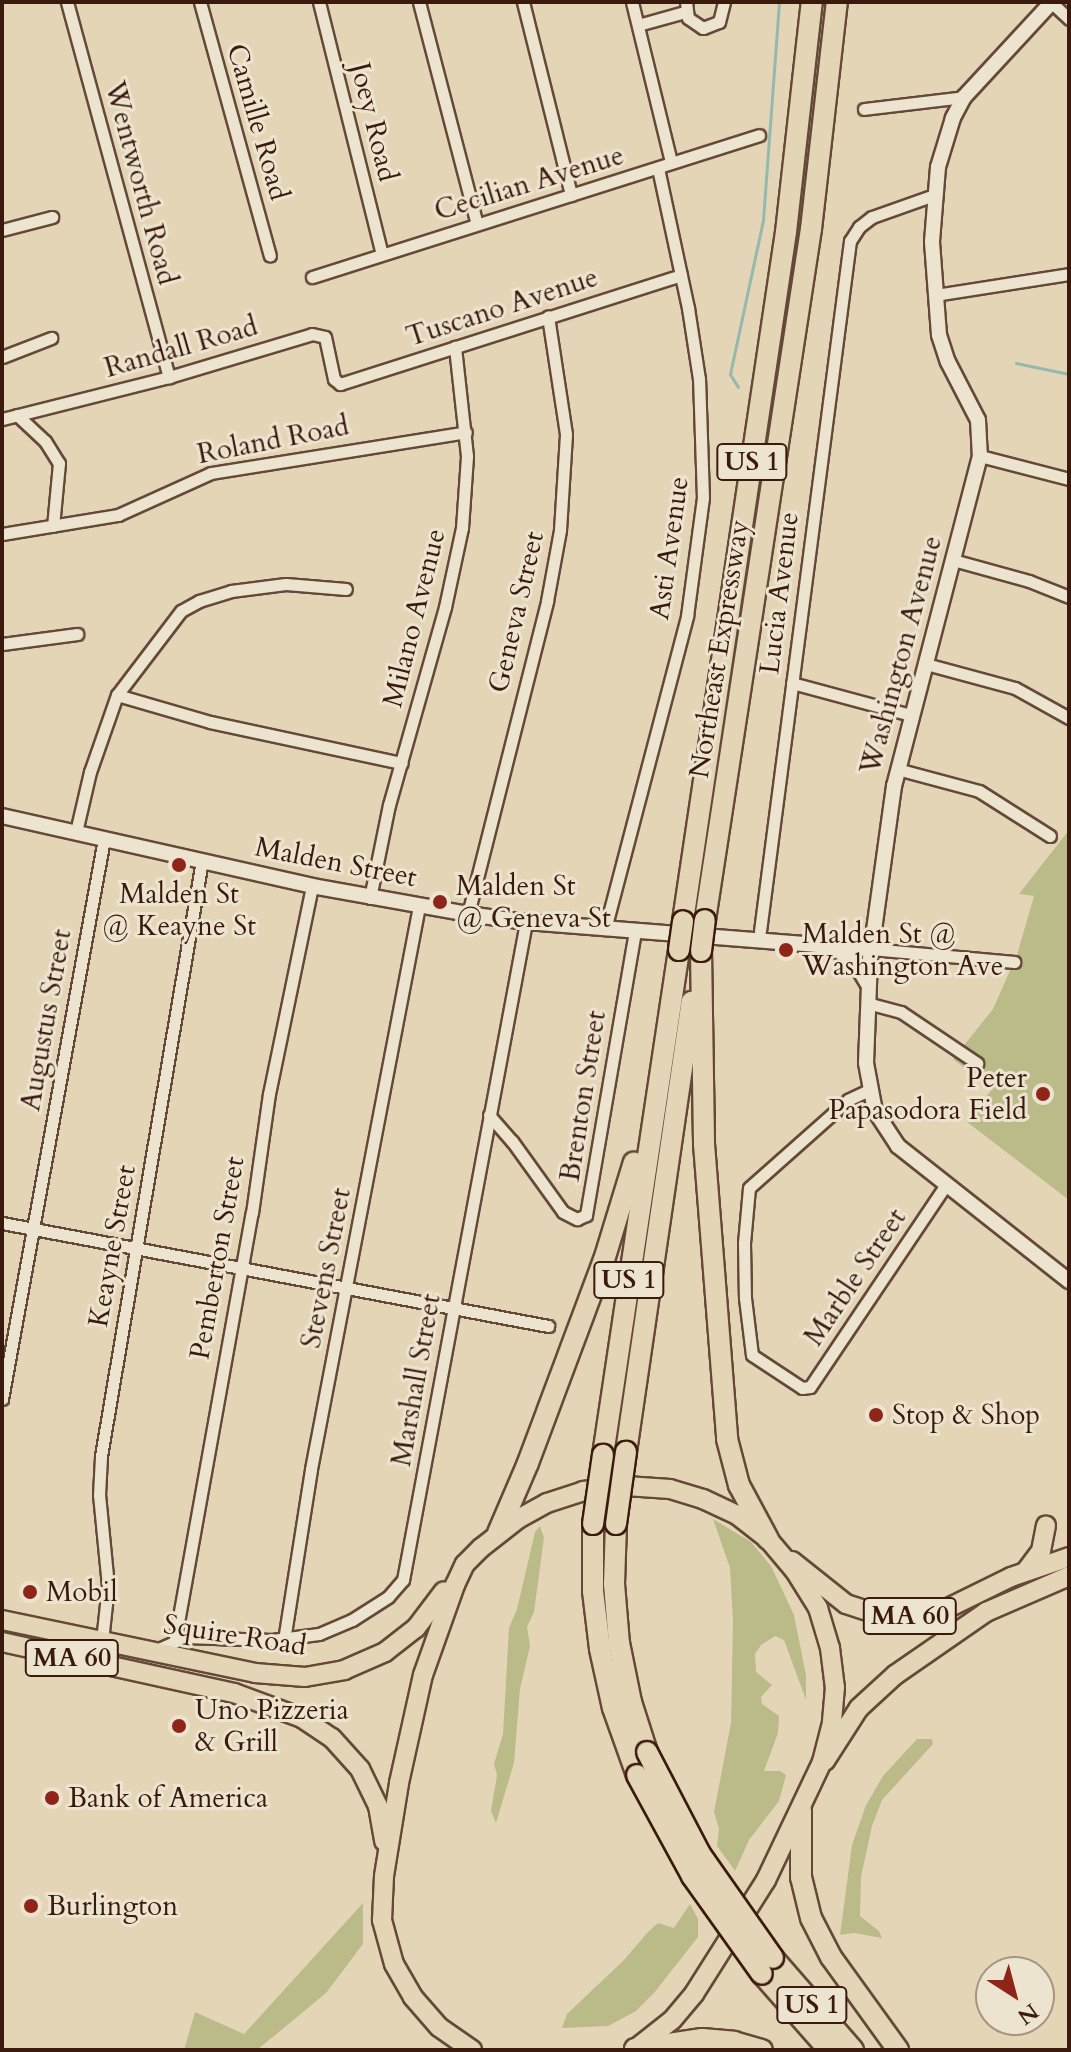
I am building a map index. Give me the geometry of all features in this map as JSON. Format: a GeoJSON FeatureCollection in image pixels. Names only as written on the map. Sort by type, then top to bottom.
{"type":"FeatureCollection","features":[{"type":"Feature","properties":{"kind":"highway","name":"Northeast Expressway"},"geometry":{"type":"LineString","coordinates":[[655,1106],[786,232],[812,2]]}},
{"type":"Feature","properties":{"kind":"highway","name":"Northeast Expressway"},"geometry":{"type":"LineString","coordinates":[[768,1966],[694,1844],[647,1752],[631,1702],[619,1643],[614,1584],[616,1524],[811,229],[837,2]]}},
{"type":"Feature","properties":{"kind":"highway"},"geometry":{"type":"LineString","coordinates":[[701,951],[704,1144],[727,1439],[735,1476],[771,1542]]}},
{"type":"Feature","properties":{"kind":"highway"},"geometry":{"type":"LineString","coordinates":[[498,1533],[524,1474],[604,1260],[628,1192],[636,1151],[655,1106]]}},
{"type":"Feature","properties":{"kind":"highway","name":"US 1"},"geometry":{"type":"LineString","coordinates":[[655,1106],[593,1524],[593,1591],[600,1649],[613,1708],[637,1775],[686,1866],[768,1966],[829,2050]]}},
{"type":"Feature","properties":{"kind":"highway"},"geometry":{"type":"LineString","coordinates":[[801,1810],[801,1877],[811,1918],[831,1957],[898,2050]]}},
{"type":"Feature","properties":{"kind":"highway","name":"US 1"},"geometry":{"type":"LineString","coordinates":[[768,1966],[853,2050]]}},
{"type":"Feature","properties":{"kind":"highway"},"geometry":{"type":"LineString","coordinates":[[635,2050],[702,2039],[734,2042],[762,2050]]}},
{"type":"Feature","properties":{"kind":"main road","name":"MA 60"},"geometry":{"type":"LineString","coordinates":[[465,1564],[498,1533],[535,1509],[565,1496],[604,1487],[640,1486],[675,1490],[712,1502],[740,1517],[840,1600],[861,1610],[892,1616],[919,1615],[946,1609],[1026,1571],[1069,1557]]}},
{"type":"Feature","properties":{"kind":"main road"},"geometry":{"type":"LineString","coordinates":[[1026,1571],[1041,1551],[1046,1525]]}},
{"type":"Feature","properties":{"kind":"main road"},"geometry":{"type":"LineString","coordinates":[[771,1542],[813,1598],[832,1658],[833,1717],[818,1772]]}},
{"type":"Feature","properties":{"kind":"main road"},"geometry":{"type":"LineString","coordinates":[[384,1876],[402,1763],[423,1675],[446,1606],[465,1564]]}},
{"type":"Feature","properties":{"kind":"main road","name":"Squire Road"},"geometry":{"type":"LineString","coordinates":[[2,1620],[274,1676],[305,1677],[344,1670],[375,1657],[409,1634],[465,1564]]}},
{"type":"Feature","properties":{"kind":"main road","name":"MA 60"},"geometry":{"type":"LineString","coordinates":[[635,2050],[672,2020],[712,1969],[766,1880],[818,1772],[859,1708],[885,1683],[986,1612],[1069,1576]]}},
{"type":"Feature","properties":{"kind":"main road","name":"Squire Road"},"geometry":{"type":"LineString","coordinates":[[2,1642],[248,1697],[315,1726],[346,1752],[369,1783],[383,1829],[384,1876]]}},
{"type":"Feature","properties":{"kind":"main road","name":"MA 60"},"geometry":{"type":"LineString","coordinates":[[384,1876],[382,1920],[397,1972],[431,2019],[472,2050]]}},
{"type":"Feature","properties":{"kind":"street","name":"Wentworth Road"},"geometry":{"type":"LineString","coordinates":[[67,2],[169,377]]}},
{"type":"Feature","properties":{"kind":"street","name":"Camille Road"},"geometry":{"type":"LineString","coordinates":[[200,2],[270,256]]}},
{"type":"Feature","properties":{"kind":"street","name":"Joey Road"},"geometry":{"type":"LineString","coordinates":[[319,2],[382,254]]}},
{"type":"Feature","properties":{"kind":"street"},"geometry":{"type":"LineString","coordinates":[[419,2],[477,224]]}},
{"type":"Feature","properties":{"kind":"street"},"geometry":{"type":"LineString","coordinates":[[523,2],[571,195]]}},
{"type":"Feature","properties":{"kind":"street"},"geometry":{"type":"LineString","coordinates":[[632,2],[671,162]]}},
{"type":"Feature","properties":{"kind":"street"},"geometry":{"type":"LineString","coordinates":[[638,25],[686,7],[694,25],[707,28],[722,18],[724,2]]}},
{"type":"Feature","properties":{"kind":"street"},"geometry":{"type":"LineString","coordinates":[[1052,2],[1069,19]]}},
{"type":"Feature","properties":{"kind":"street","name":"Washington Avenue"},"geometry":{"type":"LineString","coordinates":[[1052,2],[964,97],[943,150],[934,195],[935,295],[942,348],[978,420],[980,456],[897,769],[867,996],[869,1090],[877,1116],[893,1141],[945,1186],[1069,1281]]}},
{"type":"Feature","properties":{"kind":"street"},"geometry":{"type":"LineString","coordinates":[[864,109],[964,97]]}},
{"type":"Feature","properties":{"kind":"street","name":"Cecilian Avenue"},"geometry":{"type":"LineString","coordinates":[[312,277],[759,135]]}},
{"type":"Feature","properties":{"kind":"street","name":"Asti Avenue"},"geometry":{"type":"LineString","coordinates":[[605,929],[682,638],[698,552],[704,483],[703,417],[681,275],[658,168]]}},
{"type":"Feature","properties":{"kind":"street","name":"Lucia Avenue"},"geometry":{"type":"LineString","coordinates":[[760,936],[850,241],[865,222],[897,206],[934,195]]}},
{"type":"Feature","properties":{"kind":"street"},"geometry":{"type":"LineString","coordinates":[[2,230],[52,217]]}},
{"type":"Feature","properties":{"kind":"street"},"geometry":{"type":"LineString","coordinates":[[935,295],[1069,274]]}},
{"type":"Feature","properties":{"kind":"street","name":"Tuscano Avenue"},"geometry":{"type":"LineString","coordinates":[[337,383],[681,275]]}},
{"type":"Feature","properties":{"kind":"street","name":"Geneva Street"},"geometry":{"type":"LineString","coordinates":[[468,914],[547,601],[560,530],[566,434],[548,316]]}},
{"type":"Feature","properties":{"kind":"street","name":"Randall Road"},"geometry":{"type":"LineString","coordinates":[[2,419],[169,377],[316,334],[325,338],[337,383]]}},
{"type":"Feature","properties":{"kind":"street"},"geometry":{"type":"LineString","coordinates":[[2,357],[51,338]]}},
{"type":"Feature","properties":{"kind":"street","name":"Milano Avenue"},"geometry":{"type":"LineString","coordinates":[[370,898],[460,540],[467,483],[466,432],[455,347]]}},
{"type":"Feature","properties":{"kind":"street"},"geometry":{"type":"LineString","coordinates":[[17,415],[45,441],[59,463],[53,526]]}},
{"type":"Feature","properties":{"kind":"street","name":"Roland Road"},"geometry":{"type":"LineString","coordinates":[[2,534],[118,515],[211,473],[466,432]]}},
{"type":"Feature","properties":{"kind":"street"},"geometry":{"type":"LineString","coordinates":[[980,456],[1069,479]]}},
{"type":"Feature","properties":{"kind":"street"},"geometry":{"type":"LineString","coordinates":[[953,560],[1029,581],[1069,597]]}},
{"type":"Feature","properties":{"kind":"street"},"geometry":{"type":"LineString","coordinates":[[76,832],[90,772],[117,695],[181,611],[199,601],[231,591],[286,584],[346,589]]}},
{"type":"Feature","properties":{"kind":"street"},"geometry":{"type":"LineString","coordinates":[[2,644],[77,634]]}},
{"type":"Feature","properties":{"kind":"street"},"geometry":{"type":"LineString","coordinates":[[926,664],[1015,688],[1069,718]]}},
{"type":"Feature","properties":{"kind":"street"},"geometry":{"type":"LineString","coordinates":[[792,683],[911,715]]}},
{"type":"Feature","properties":{"kind":"street"},"geometry":{"type":"LineString","coordinates":[[117,695],[210,722],[402,763]]}},
{"type":"Feature","properties":{"kind":"street"},"geometry":{"type":"LineString","coordinates":[[897,769],[979,791],[1050,836]]}},
{"type":"Feature","properties":{"kind":"street","name":"Malden Street"},"geometry":{"type":"LineString","coordinates":[[2,816],[312,886],[468,914],[605,929],[760,936],[1014,962]]}},
{"type":"Feature","properties":{"kind":"street","name":"Augustus Street"},"geometry":{"type":"LineString","coordinates":[[2,1399],[104,839]]}},
{"type":"Feature","properties":{"kind":"street","name":"Keayne Street"},"geometry":{"type":"LineString","coordinates":[[102,1641],[108,1586],[99,1495],[101,1456],[202,861]]}},
{"type":"Feature","properties":{"kind":"street","name":"Pemberton Street"},"geometry":{"type":"LineString","coordinates":[[175,1639],[271,1085],[312,886]]}},
{"type":"Feature","properties":{"kind":"street","name":"Stevens Street"},"geometry":{"type":"LineString","coordinates":[[284,1640],[311,1469],[419,906]]}},
{"type":"Feature","properties":{"kind":"street","name":"Marshall Street"},"geometry":{"type":"LineString","coordinates":[[154,1651],[175,1639],[211,1636],[284,1640],[319,1634],[341,1626],[388,1597],[403,1580],[526,922]]}},
{"type":"Feature","properties":{"kind":"street","name":"Brenton Street"},"geometry":{"type":"LineString","coordinates":[[489,1115],[512,1141],[563,1212],[577,1219],[586,1215],[635,931]]}},
{"type":"Feature","properties":{"kind":"street"},"geometry":{"type":"LineString","coordinates":[[828,945],[854,961],[867,996],[901,1012],[977,1063]]}},
{"type":"Feature","properties":{"kind":"street","name":"Marble Street"},"geometry":{"type":"LineString","coordinates":[[869,1090],[852,1098],[749,1188],[744,1243],[749,1348],[756,1358],[802,1388],[812,1385],[945,1186]]}},
{"type":"Feature","properties":{"kind":"street"},"geometry":{"type":"LineString","coordinates":[[2,1223],[548,1326]]}},
{"type":"Feature","properties":{"kind":"green space"},"geometry":{"type":"Polygon","coordinates":[[[1069,830],[1069,1200],[967,1122],[992,1089],[953,1059],[993,1009],[1017,955],[1034,896],[1019,894],[1069,830]]]}},
{"type":"Feature","properties":{"kind":"green space"},"geometry":{"type":"Polygon","coordinates":[[[713,1519],[751,1542],[771,1566],[794,1615],[806,1675],[806,1700],[784,1640],[775,1636],[761,1645],[755,1654],[756,1672],[772,1685],[761,1697],[762,1704],[779,1716],[778,1733],[764,1771],[780,1771],[786,1775],[779,1801],[749,1840],[735,1871],[717,1846],[719,1829],[714,1812],[731,1723],[733,1621],[730,1568],[713,1519]]]}},
{"type":"Feature","properties":{"kind":"green space"},"geometry":{"type":"Polygon","coordinates":[[[540,1526],[544,1538],[534,1612],[527,1627],[530,1646],[520,1689],[514,1763],[496,1823],[491,1811],[497,1775],[494,1764],[503,1734],[509,1628],[517,1609],[535,1532],[540,1526]]]}},
{"type":"Feature","properties":{"kind":"green space"},"geometry":{"type":"Polygon","coordinates":[[[917,1739],[932,1739],[933,1744],[882,1800],[872,1826],[861,1877],[860,1916],[879,1931],[882,1938],[854,1933],[840,1935],[852,1845],[866,1805],[883,1776],[917,1739]]]}},
{"type":"Feature","properties":{"kind":"green space"},"geometry":{"type":"Polygon","coordinates":[[[363,1903],[363,1944],[326,1993],[257,2050],[184,2050],[195,2012],[244,2034],[363,1903]]]}},
{"type":"Feature","properties":{"kind":"green space"},"geometry":{"type":"Polygon","coordinates":[[[690,1904],[698,1919],[698,1937],[636,2011],[608,2026],[562,2028],[567,2014],[623,1961],[648,1932],[658,1923],[674,1928],[690,1904]]]}},
{"type":"Feature","properties":{"kind":"waterway"},"geometry":{"type":"LineString","coordinates":[[738,387],[730,374],[763,220],[779,2]]}},
{"type":"Feature","properties":{"kind":"waterway"},"geometry":{"type":"LineString","coordinates":[[1016,363],[1069,374]]}},
{"type":"Feature","properties":{"kind":"place","name":"Malden St @ Keayne St"},"geometry":{"type":"Point","coordinates":[179,865]}},
{"type":"Feature","properties":{"kind":"place","name":"Malden St @ Geneva St"},"geometry":{"type":"Point","coordinates":[440,902]}},
{"type":"Feature","properties":{"kind":"place","name":"Malden St @ Washington Ave"},"geometry":{"type":"Point","coordinates":[786,950]}},
{"type":"Feature","properties":{"kind":"place","name":"Peter Papasodora Field"},"geometry":{"type":"Point","coordinates":[1043,1094]}},
{"type":"Feature","properties":{"kind":"place","name":"Stop & Shop"},"geometry":{"type":"Point","coordinates":[876,1415]}},
{"type":"Feature","properties":{"kind":"place","name":"Mobil"},"geometry":{"type":"Point","coordinates":[30,1592]}},
{"type":"Feature","properties":{"kind":"place","name":"Uno Pizzeria & Grill"},"geometry":{"type":"Point","coordinates":[179,1726]}},
{"type":"Feature","properties":{"kind":"place","name":"Bank of America"},"geometry":{"type":"Point","coordinates":[52,1798]}},
{"type":"Feature","properties":{"kind":"place","name":"Burlington"},"geometry":{"type":"Point","coordinates":[31,1906]}}]}
